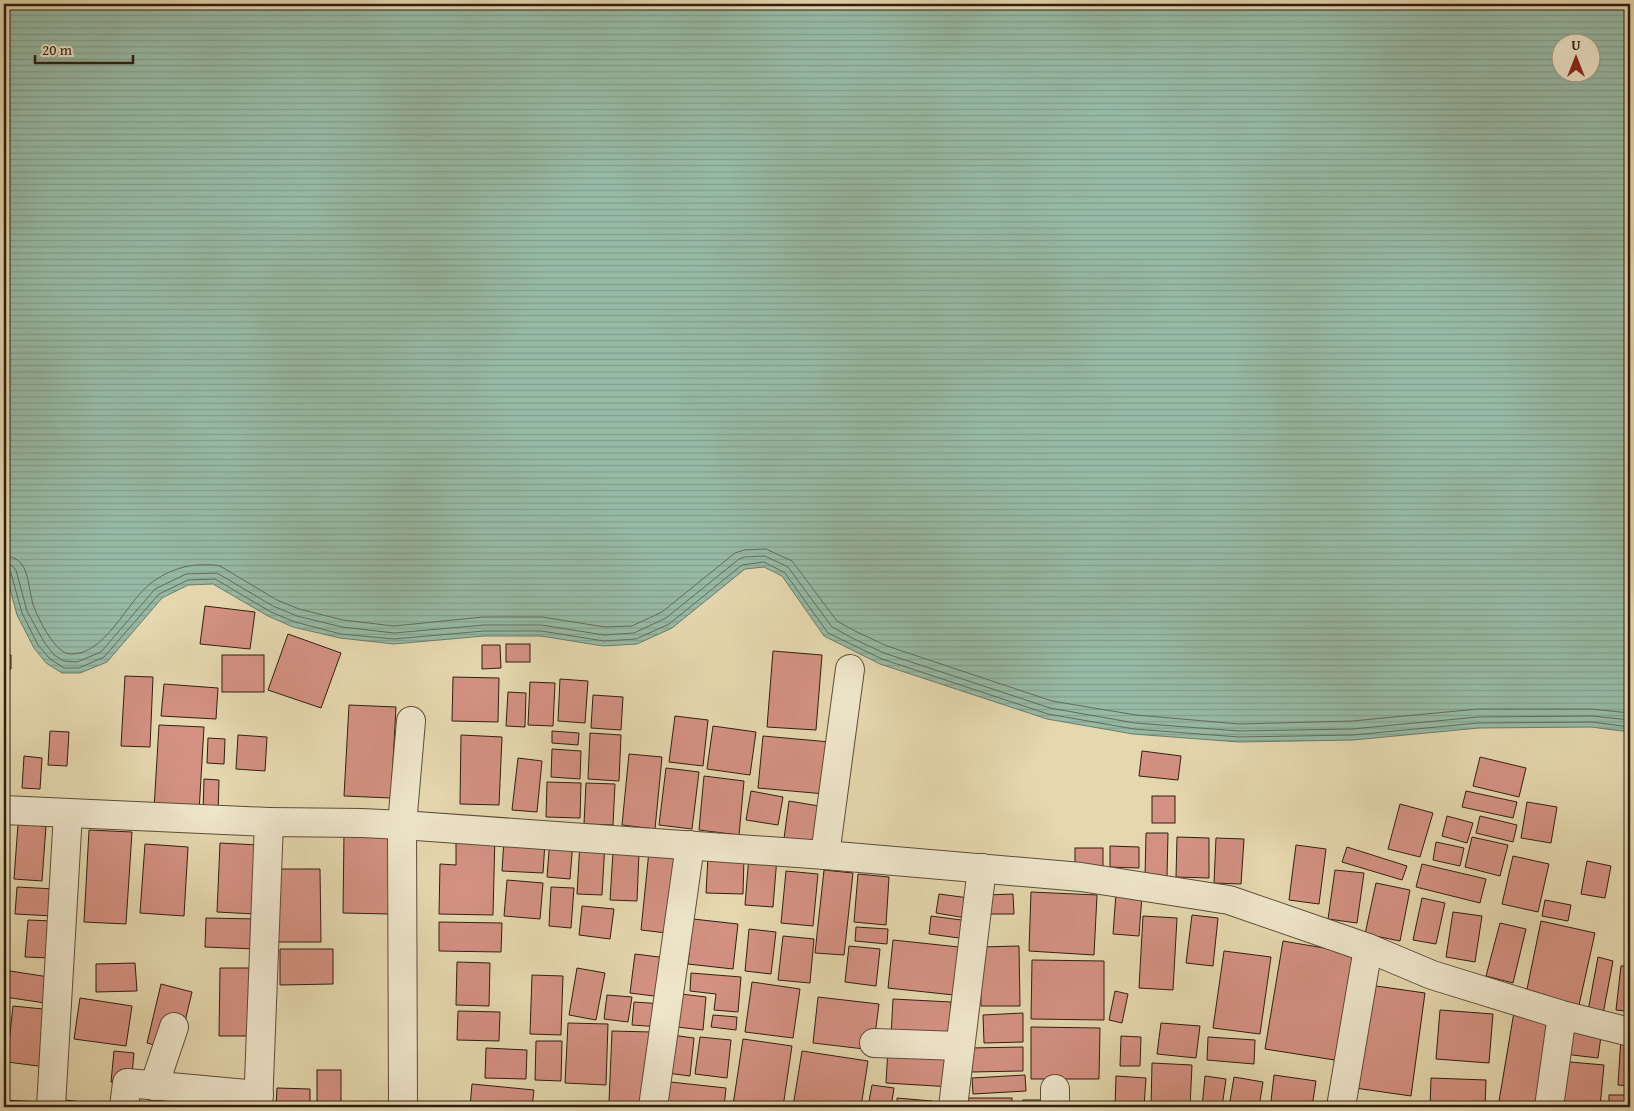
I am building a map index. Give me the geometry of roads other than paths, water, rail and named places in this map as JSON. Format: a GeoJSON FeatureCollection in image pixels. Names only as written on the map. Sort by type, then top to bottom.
{"type":"FeatureCollection","features":[{"type":"Feature","properties":{"kind":"street"},"geometry":{"type":"LineString","coordinates":[[826,854],[850,669]]}},
{"type":"Feature","properties":{"kind":"street"},"geometry":{"type":"LineString","coordinates":[[403,1107],[402,825],[411,722]]}},
{"type":"Feature","properties":{"kind":"street"},"geometry":{"type":"LineString","coordinates":[[4,810],[269,822],[402,825],[826,854],[1080,877],[1229,900],[1368,948],[1432,975],[1562,1015],[1630,1032]]}},
{"type":"Feature","properties":{"kind":"street"},"geometry":{"type":"LineString","coordinates":[[52,1107],[68,813]]}},
{"type":"Feature","properties":{"kind":"street"},"geometry":{"type":"LineString","coordinates":[[124,1107],[127,1083],[259,1101],[269,822]]}},
{"type":"Feature","properties":{"kind":"street"},"geometry":{"type":"LineString","coordinates":[[653,1107],[690,845]]}},
{"type":"Feature","properties":{"kind":"street"},"geometry":{"type":"LineString","coordinates":[[953,1107],[982,868]]}},
{"type":"Feature","properties":{"kind":"street"},"geometry":{"type":"LineString","coordinates":[[1341,1107],[1368,948]]}},
{"type":"Feature","properties":{"kind":"street"},"geometry":{"type":"LineString","coordinates":[[1549,1107],[1562,1015]]}},
{"type":"Feature","properties":{"kind":"street"},"geometry":{"type":"LineString","coordinates":[[154,1086],[174,1027]]}},
{"type":"Feature","properties":{"kind":"street"},"geometry":{"type":"LineString","coordinates":[[874,1043],[959,1046]]}},
{"type":"Feature","properties":{"kind":"water"},"geometry":{"type":"Polygon","coordinates":[[[4,4],[1630,4],[1630,732],[1591,727],[1479,728],[1353,740],[1239,742],[1133,734],[1047,719],[880,664],[824,636],[782,576],[764,567],[745,569],[672,628],[637,644],[603,646],[541,636],[484,636],[394,644],[340,638],[293,627],[268,616],[213,584],[188,585],[162,598],[107,662],[80,673],[62,673],[46,663],[34,648],[17,615],[4,567],[4,4]]]}}]}
